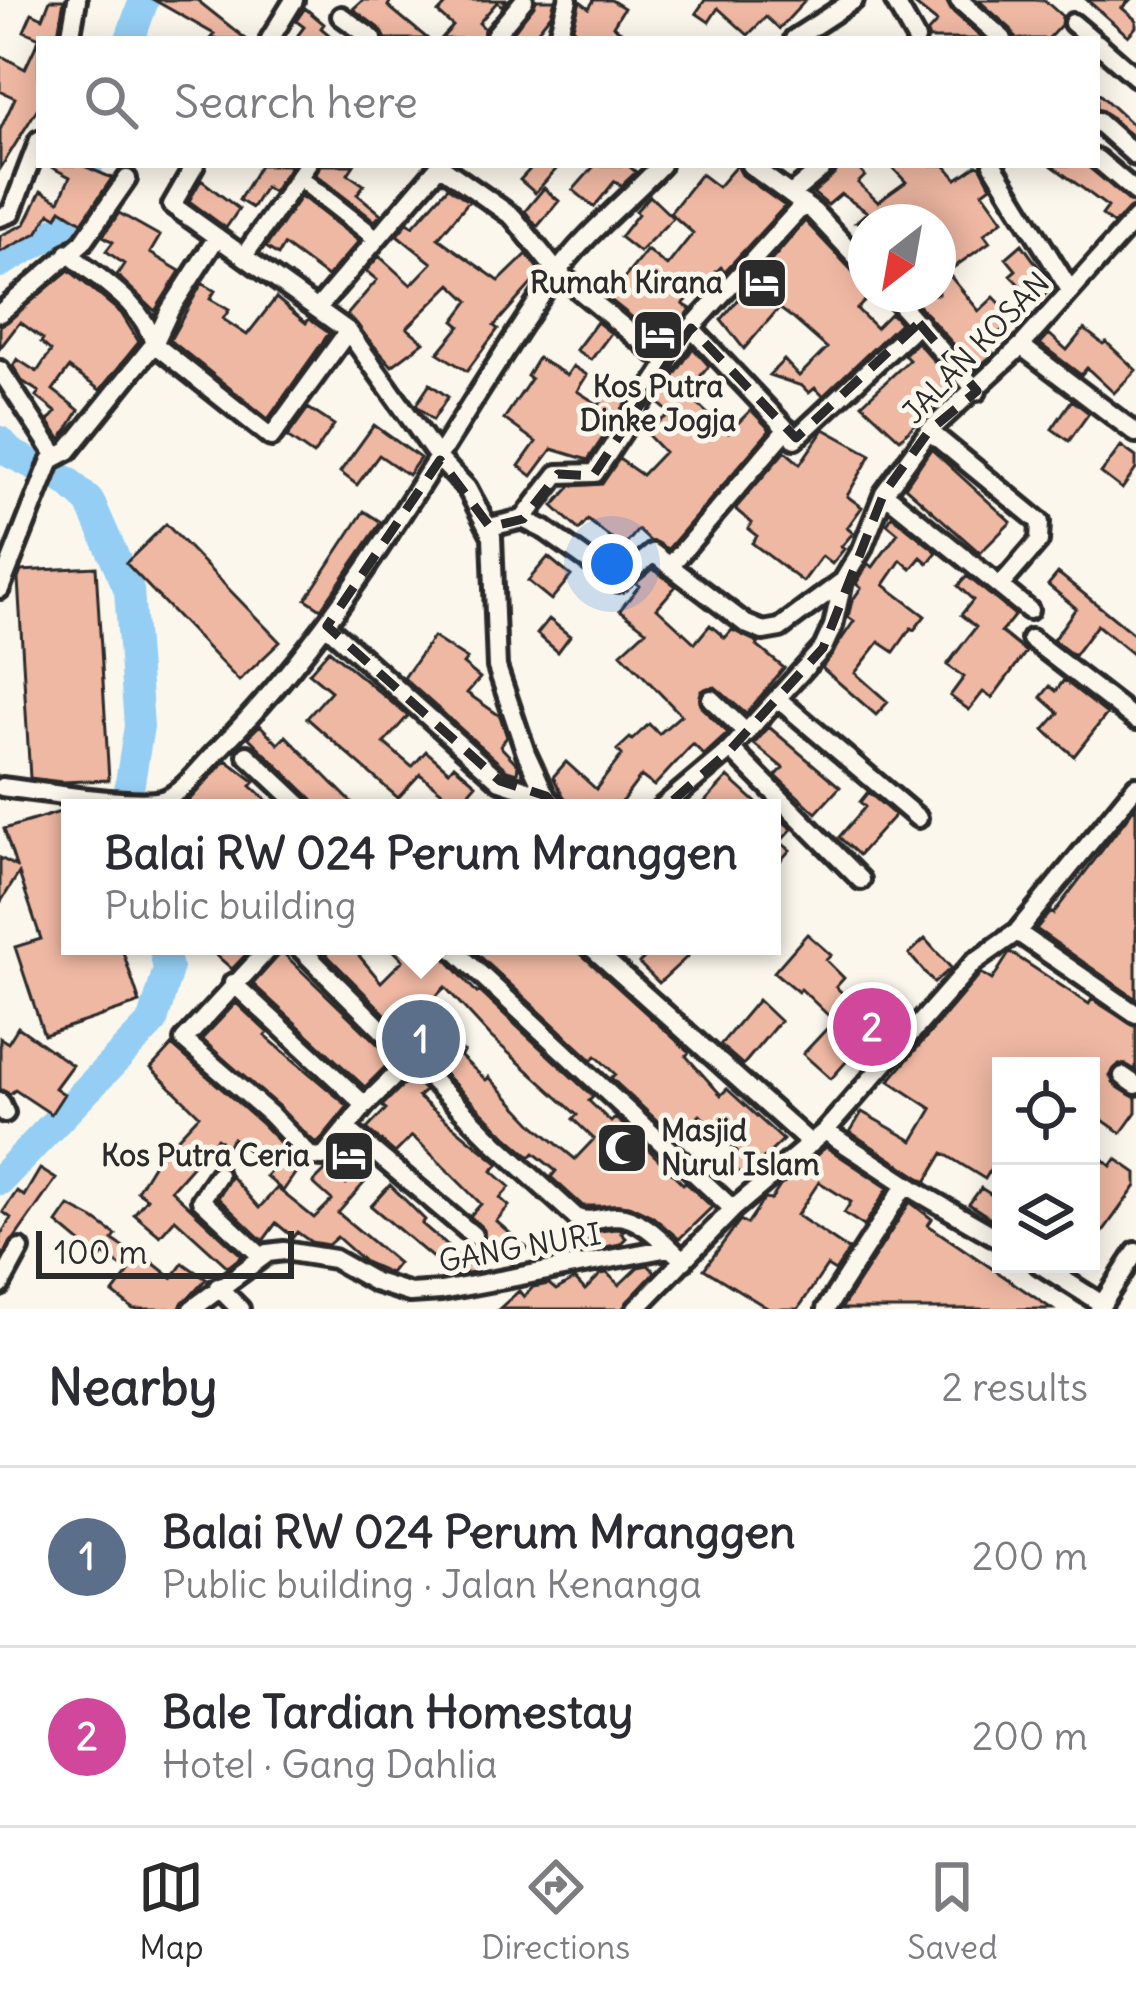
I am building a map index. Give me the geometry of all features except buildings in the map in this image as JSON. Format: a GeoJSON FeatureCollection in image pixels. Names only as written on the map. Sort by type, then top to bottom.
{"type":"FeatureCollection","features":[{"type":"Feature","properties":{"kind":"street"},"geometry":{"type":"LineString","coordinates":[[71,36],[77,0]]}},
{"type":"Feature","properties":{"kind":"street"},"geometry":{"type":"LineString","coordinates":[[273,36],[294,0]]}},
{"type":"Feature","properties":{"kind":"street"},"geometry":{"type":"LineString","coordinates":[[495,35],[524,0]]}},
{"type":"Feature","properties":{"kind":"street"},"geometry":{"type":"LineString","coordinates":[[559,36],[568,0]]}},
{"type":"Feature","properties":{"kind":"street"},"geometry":{"type":"LineString","coordinates":[[799,36],[854,0]]}},
{"type":"Feature","properties":{"kind":"street"},"geometry":{"type":"LineString","coordinates":[[894,0],[914,36]]}},
{"type":"Feature","properties":{"kind":"street"},"geometry":{"type":"LineString","coordinates":[[959,0],[1000,36]]}},
{"type":"Feature","properties":{"kind":"street"},"geometry":{"type":"LineString","coordinates":[[341,16],[370,36]]}},
{"type":"Feature","properties":{"kind":"street"},"geometry":{"type":"LineString","coordinates":[[1073,23],[1089,36]]}},
{"type":"Feature","properties":{"kind":"street"},"geometry":{"type":"LineString","coordinates":[[1100,45],[1136,77]]}},
{"type":"Feature","properties":{"kind":"street"},"geometry":{"type":"LineString","coordinates":[[1100,124],[1136,156]]}},
{"type":"Feature","properties":{"kind":"street"},"geometry":{"type":"LineString","coordinates":[[0,217],[11,213],[36,148]]}},
{"type":"Feature","properties":{"kind":"street"},"geometry":{"type":"LineString","coordinates":[[1100,162],[1136,192]]}},
{"type":"Feature","properties":{"kind":"street"},"geometry":{"type":"LineString","coordinates":[[193,168],[172,205],[348,331],[440,460],[462,479],[490,527],[497,667],[550,799]]}},
{"type":"Feature","properties":{"kind":"street"},"geometry":{"type":"LineString","coordinates":[[317,309],[437,168]]}},
{"type":"Feature","properties":{"kind":"street"},"geometry":{"type":"LineString","coordinates":[[444,168],[513,217],[557,272],[666,362]]}},
{"type":"Feature","properties":{"kind":"street"},"geometry":{"type":"LineString","coordinates":[[161,799],[180,788],[247,721],[327,626],[440,460],[557,272],[658,168]]}},
{"type":"Feature","properties":{"kind":"street"},"geometry":{"type":"LineString","coordinates":[[754,168],[798,199],[848,249]]}},
{"type":"Feature","properties":{"kind":"street"},"geometry":{"type":"LineString","coordinates":[[490,527],[523,519],[558,474],[595,473],[691,328],[824,168]]}},
{"type":"Feature","properties":{"kind":"street"},"geometry":{"type":"LineString","coordinates":[[995,168],[1070,290]]}},
{"type":"Feature","properties":{"kind":"street"},"geometry":{"type":"LineString","coordinates":[[244,256],[303,171],[377,239]]}},
{"type":"Feature","properties":{"kind":"street"},"geometry":{"type":"LineString","coordinates":[[0,313],[89,235],[127,179]]}},
{"type":"Feature","properties":{"kind":"street","name":"JALAN KOSAN"},"geometry":{"type":"LineString","coordinates":[[672,799],[731,749],[823,648],[843,581],[862,549],[884,493],[929,431],[1021,346],[1136,218]]}},
{"type":"Feature","properties":{"kind":"street"},"geometry":{"type":"LineString","coordinates":[[1121,236],[1136,249]]}},
{"type":"Feature","properties":{"kind":"street"},"geometry":{"type":"LineString","coordinates":[[0,589],[52,459],[68,451],[154,344],[170,310],[217,238]]}},
{"type":"Feature","properties":{"kind":"street"},"geometry":{"type":"LineString","coordinates":[[68,254],[135,308],[150,328],[154,344],[271,437],[348,331]]}},
{"type":"Feature","properties":{"kind":"street"},"geometry":{"type":"LineString","coordinates":[[908,312],[977,391]]}},
{"type":"Feature","properties":{"kind":"street"},"geometry":{"type":"LineString","coordinates":[[670,566],[794,438],[919,323]]}},
{"type":"Feature","properties":{"kind":"street"},"geometry":{"type":"LineString","coordinates":[[691,328],[794,438]]}},
{"type":"Feature","properties":{"kind":"street"},"geometry":{"type":"LineString","coordinates":[[1021,346],[1136,434]]}},
{"type":"Feature","properties":{"kind":"street"},"geometry":{"type":"LineString","coordinates":[[0,370],[52,459]]}},
{"type":"Feature","properties":{"kind":"street"},"geometry":{"type":"LineString","coordinates":[[929,431],[1040,522],[1039,541],[1000,586]]}},
{"type":"Feature","properties":{"kind":"street"},"geometry":{"type":"LineString","coordinates":[[884,493],[1029,610]]}},
{"type":"Feature","properties":{"kind":"street"},"geometry":{"type":"LineString","coordinates":[[523,519],[618,582],[646,555],[658,555],[746,624],[764,632],[781,628],[843,581]]}},
{"type":"Feature","properties":{"kind":"street"},"geometry":{"type":"LineString","coordinates":[[327,626],[500,781],[544,799]]}},
{"type":"Feature","properties":{"kind":"street"},"geometry":{"type":"LineString","coordinates":[[1030,639],[1136,720]]}},
{"type":"Feature","properties":{"kind":"street"},"geometry":{"type":"LineString","coordinates":[[711,699],[747,733]]}},
{"type":"Feature","properties":{"kind":"street"},"geometry":{"type":"LineString","coordinates":[[779,700],[918,818]]}},
{"type":"Feature","properties":{"kind":"street"},"geometry":{"type":"LineString","coordinates":[[731,749],[781,799]]}},
{"type":"Feature","properties":{"kind":"street"},"geometry":{"type":"LineString","coordinates":[[247,755],[293,799]]}},
{"type":"Feature","properties":{"kind":"street"},"geometry":{"type":"LineString","coordinates":[[636,1309],[733,1209],[818,1137],[973,963],[1017,932],[1136,786]]}},
{"type":"Feature","properties":{"kind":"street"},"geometry":{"type":"LineString","coordinates":[[1,787],[107,799]]}},
{"type":"Feature","properties":{"kind":"street"},"geometry":{"type":"LineString","coordinates":[[781,799],[861,880]]}},
{"type":"Feature","properties":{"kind":"street"},"geometry":{"type":"LineString","coordinates":[[1017,932],[1136,1014]]}},
{"type":"Feature","properties":{"kind":"street"},"geometry":{"type":"LineString","coordinates":[[262,955],[186,1035],[185,1043],[270,1114],[310,1156],[323,1157],[365,1105],[412,1059]]}},
{"type":"Feature","properties":{"kind":"street"},"geometry":{"type":"LineString","coordinates":[[307,955],[577,1218],[586,1222],[617,1216],[636,1221],[684,1261]]}},
{"type":"Feature","properties":{"kind":"street"},"geometry":{"type":"LineString","coordinates":[[460,955],[733,1209]]}},
{"type":"Feature","properties":{"kind":"street"},"geometry":{"type":"LineString","coordinates":[[601,955],[818,1137],[992,1235]]}},
{"type":"Feature","properties":{"kind":"street"},"geometry":{"type":"LineString","coordinates":[[233,983],[365,1105]]}},
{"type":"Feature","properties":{"kind":"street"},"geometry":{"type":"LineString","coordinates":[[346,1128],[473,1235]]}},
{"type":"Feature","properties":{"kind":"street"},"geometry":{"type":"LineString","coordinates":[[192,1309],[262,1257],[201,1200],[218,1175]]}},
{"type":"Feature","properties":{"kind":"street"},"geometry":{"type":"LineString","coordinates":[[826,1309],[906,1184]]}},
{"type":"Feature","properties":{"kind":"street","name":"GANG NURI"},"geometry":{"type":"LineString","coordinates":[[262,1257],[284,1251],[334,1259],[376,1282],[410,1293],[441,1292],[669,1248]]}},
{"type":"Feature","properties":{"kind":"street"},"geometry":{"type":"LineString","coordinates":[[0,1286],[20,1249]]}},
{"type":"Feature","properties":{"kind":"street"},"geometry":{"type":"LineString","coordinates":[[1052,1273],[1100,1306],[1136,1252]]}},
{"type":"Feature","properties":{"kind":"street"},"geometry":{"type":"LineString","coordinates":[[218,1287],[240,1309]]}},
{"type":"Feature","properties":{"kind":"highlighted area"},"geometry":{"type":"Polygon","coordinates":[[[919,323],[977,391],[929,431],[884,493],[823,648],[731,749],[605,861],[546,796],[500,781],[327,626],[440,460],[490,527],[523,519],[558,474],[593,476],[691,328],[796,438],[919,323]]]}},
{"type":"Feature","properties":{"kind":"waterway"},"geometry":{"type":"LineString","coordinates":[[131,36],[144,0]]}},
{"type":"Feature","properties":{"kind":"waterway"},"geometry":{"type":"LineString","coordinates":[[0,263],[81,218],[88,168]]}},
{"type":"Feature","properties":{"kind":"waterway"},"geometry":{"type":"LineString","coordinates":[[0,441],[12,454],[67,481],[90,502],[129,590],[139,726],[127,799]]}},
{"type":"Feature","properties":{"kind":"waterway"},"geometry":{"type":"LineString","coordinates":[[0,1180],[153,1021],[168,969],[165,955]]}},
{"type":"Feature","properties":{"kind":"place","name":"Rumah Kirana"},"geometry":{"type":"Point","coordinates":[762,283]}},
{"type":"Feature","properties":{"kind":"place","name":"Kos Putra Dinke Jogja"},"geometry":{"type":"Point","coordinates":[658,335]}},
{"type":"Feature","properties":{"kind":"place","name":"Bale Tardian Homestay"},"geometry":{"type":"Point","coordinates":[872,1027]}},
{"type":"Feature","properties":{"kind":"place","name":"Balai RW 024 Perum Mranggen"},"geometry":{"type":"Point","coordinates":[421,1039]}},
{"type":"Feature","properties":{"kind":"place","name":"Masjid Nurul Islam"},"geometry":{"type":"Point","coordinates":[622,1148]}},
{"type":"Feature","properties":{"kind":"place","name":"Kos Putra Ceria"},"geometry":{"type":"Point","coordinates":[349,1156]}}]}
